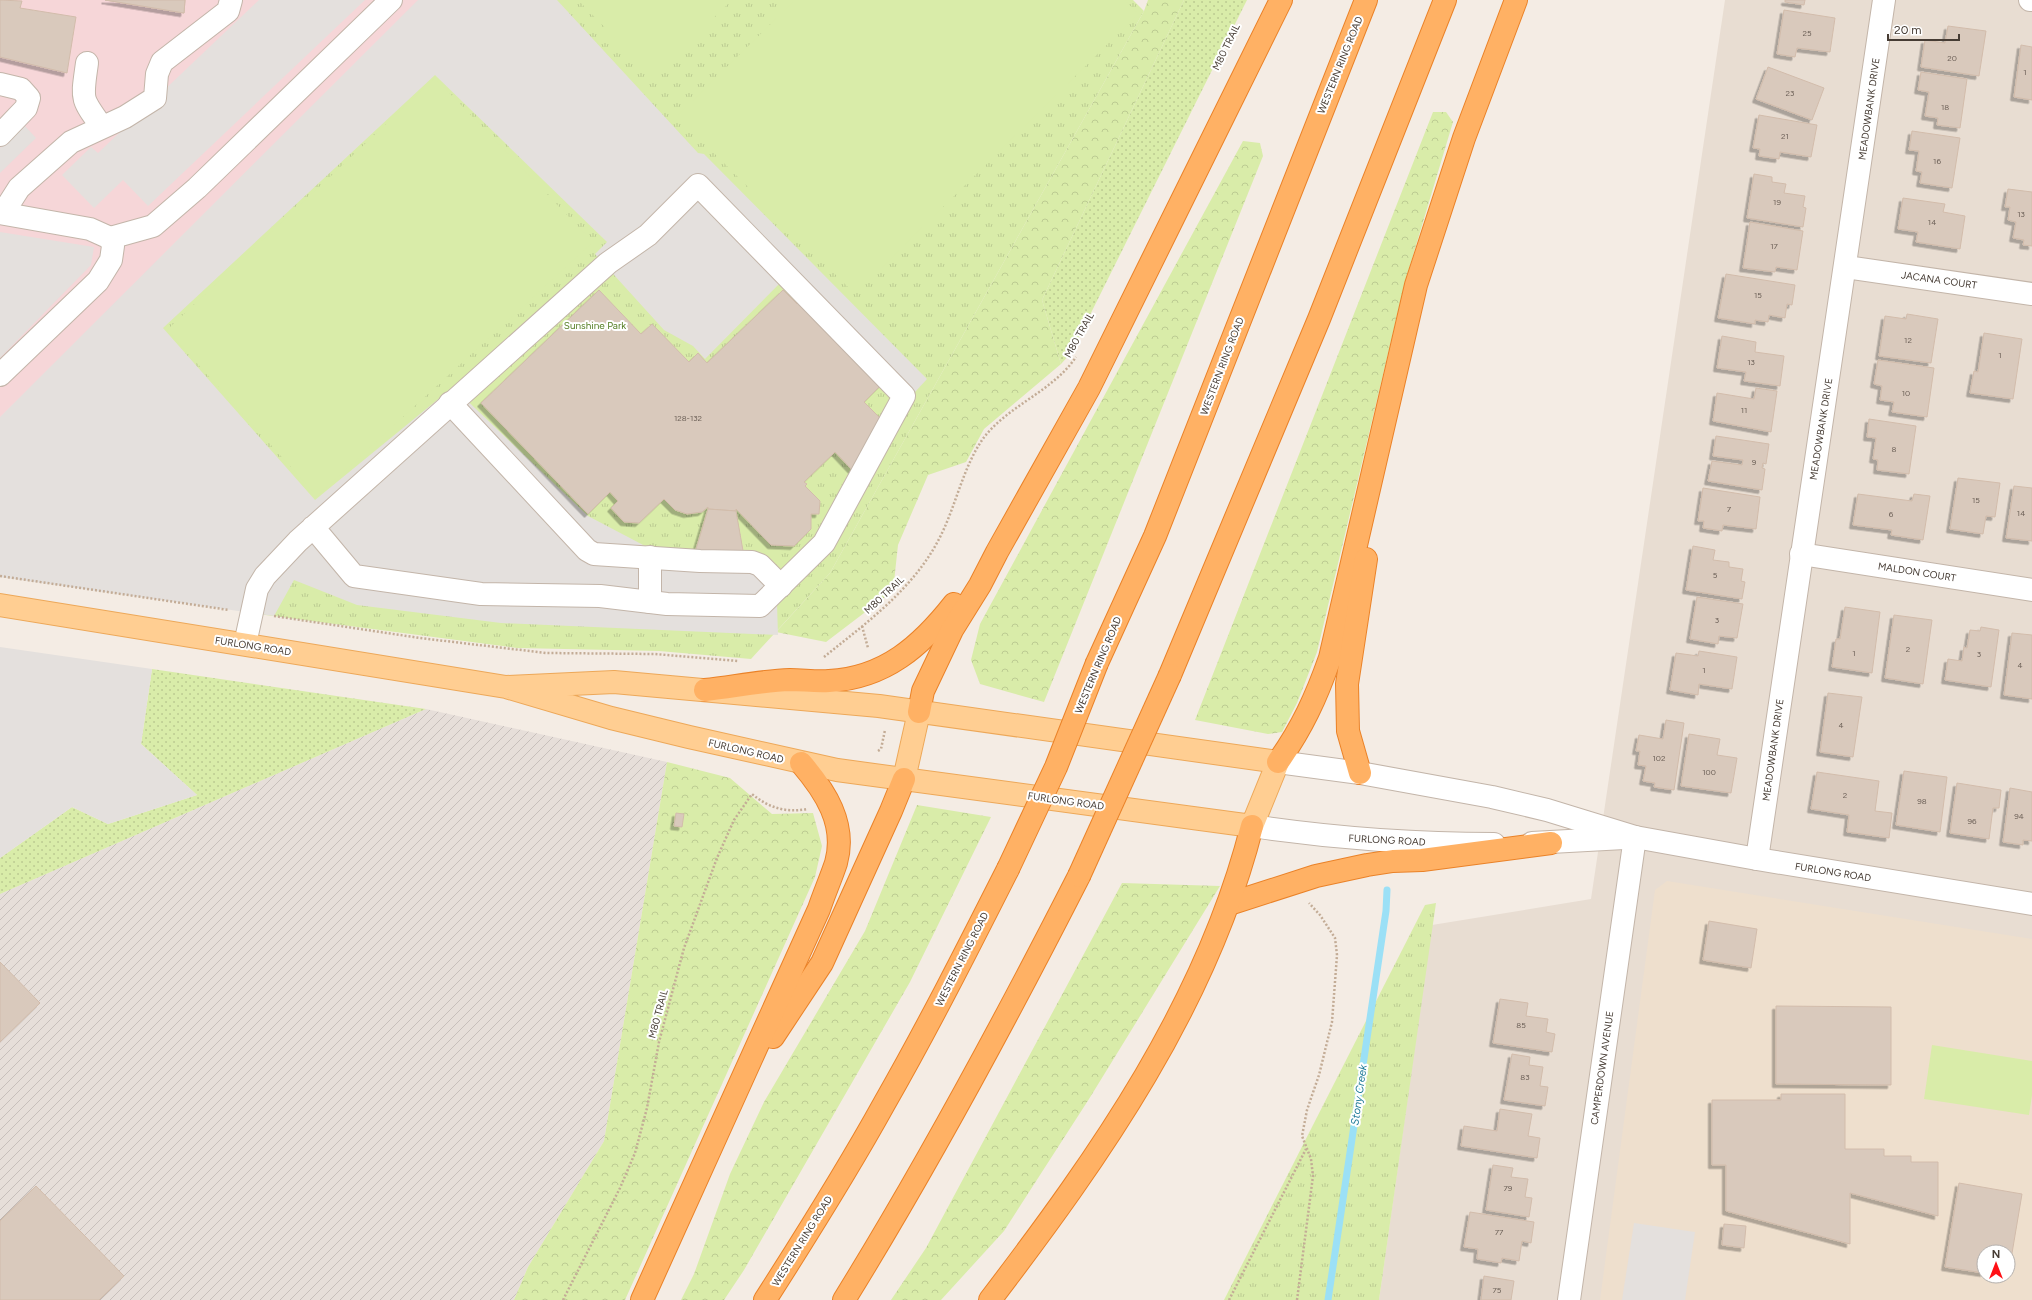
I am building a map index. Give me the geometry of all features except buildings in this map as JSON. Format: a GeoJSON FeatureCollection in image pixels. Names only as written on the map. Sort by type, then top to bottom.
{"type":"FeatureCollection","features":[{"type":"Feature","properties":{"kind":"highway"},"geometry":{"type":"LineString","coordinates":[[919,712],[923,691],[948,637],[980,586],[997,552],[1089,388],[1281,0]]}},
{"type":"Feature","properties":{"kind":"highway","name":"WESTERN RING ROAD"},"geometry":{"type":"LineString","coordinates":[[764,1300],[815,1220],[884,1106],[944,996],[1008,869],[1056,767],[1097,663],[1155,536],[1366,0]]}},
{"type":"Feature","properties":{"kind":"highway"},"geometry":{"type":"LineString","coordinates":[[844,1300],[940,1140],[999,1032],[1079,876],[1170,675],[1319,319],[1445,0]]}},
{"type":"Feature","properties":{"kind":"highway"},"geometry":{"type":"LineString","coordinates":[[1278,762],[1293,740],[1314,703],[1330,658],[1416,285],[1464,138],[1516,0]]}},
{"type":"Feature","properties":{"kind":"highway"},"geometry":{"type":"LineString","coordinates":[[1360,773],[1348,732],[1347,684],[1389,403]]}},
{"type":"Feature","properties":{"kind":"highway"},"geometry":{"type":"LineString","coordinates":[[705,690],[788,680],[836,680],[880,670],[911,650],[937,626],[973,579],[997,552]]}},
{"type":"Feature","properties":{"kind":"highway"},"geometry":{"type":"LineString","coordinates":[[642,1300],[819,909],[836,862],[839,841],[834,814],[818,783],[801,763]]}},
{"type":"Feature","properties":{"kind":"highway"},"geometry":{"type":"LineString","coordinates":[[736,1093],[822,963],[904,779]]}},
{"type":"Feature","properties":{"kind":"highway"},"geometry":{"type":"LineString","coordinates":[[990,1300],[1051,1220],[1111,1131],[1171,1031],[1197,980],[1230,904],[1252,826]]}},
{"type":"Feature","properties":{"kind":"highway"},"geometry":{"type":"LineString","coordinates":[[1230,904],[1316,876],[1367,864],[1422,860],[1551,843]]}},
{"type":"Feature","properties":{"kind":"main road","name":"FURLONG ROAD"},"geometry":{"type":"LineString","coordinates":[[0,605],[506,687],[611,718],[801,763],[904,779],[1252,826]]}},
{"type":"Feature","properties":{"kind":"main road","name":"FURLONG ROAD"},"geometry":{"type":"LineString","coordinates":[[506,687],[614,682],[705,690],[919,712],[1278,762]]}},
{"type":"Feature","properties":{"kind":"main road"},"geometry":{"type":"LineString","coordinates":[[904,779],[919,712]]}},
{"type":"Feature","properties":{"kind":"main road"},"geometry":{"type":"LineString","coordinates":[[1252,826],[1278,762]]}},
{"type":"Feature","properties":{"kind":"street"},"geometry":{"type":"LineString","coordinates":[[231,0],[228,11],[162,62],[156,74],[155,98],[125,117],[72,142],[19,188],[1,213],[90,229],[110,238],[153,226],[197,188],[391,0]]}},
{"type":"Feature","properties":{"kind":"street","name":"MEADOWBANK DRIVE"},"geometry":{"type":"LineString","coordinates":[[1757,859],[1801,554],[1846,267],[1884,0]]}},
{"type":"Feature","properties":{"kind":"street"},"geometry":{"type":"LineString","coordinates":[[87,63],[83,98],[85,105],[102,127]]}},
{"type":"Feature","properties":{"kind":"street"},"geometry":{"type":"LineString","coordinates":[[0,84],[21,88],[29,98],[26,108],[0,134]]}},
{"type":"Feature","properties":{"kind":"street"},"geometry":{"type":"LineString","coordinates":[[245,644],[257,589],[265,576],[313,527],[608,263],[648,235],[698,185],[904,396],[824,544],[760,606],[650,602],[600,596],[481,594],[354,576],[313,527]]}},
{"type":"Feature","properties":{"kind":"street"},"geometry":{"type":"LineString","coordinates":[[0,375],[98,281],[111,260],[113,246],[110,238]]}},
{"type":"Feature","properties":{"kind":"street","name":"JACANA COURT"},"geometry":{"type":"LineString","coordinates":[[1846,267],[2032,294]]}},
{"type":"Feature","properties":{"kind":"street"},"geometry":{"type":"LineString","coordinates":[[450,403],[587,550],[594,554],[752,562],[760,565],[781,586]]}},
{"type":"Feature","properties":{"kind":"street","name":"MALDON COURT"},"geometry":{"type":"LineString","coordinates":[[1801,554],[2032,590]]}},
{"type":"Feature","properties":{"kind":"street"},"geometry":{"type":"LineString","coordinates":[[650,557],[650,602]]}},
{"type":"Feature","properties":{"kind":"street","name":"FURLONG ROAD"},"geometry":{"type":"LineString","coordinates":[[1278,762],[1360,773],[1492,797],[1547,810],[1635,837],[1757,859],[2032,904]]}},
{"type":"Feature","properties":{"kind":"street","name":"FURLONG ROAD"},"geometry":{"type":"LineString","coordinates":[[1252,826],[1342,838],[1389,841],[1551,843],[1635,837]]}},
{"type":"Feature","properties":{"kind":"street","name":"CAMPERDOWN AVENUE"},"geometry":{"type":"LineString","coordinates":[[1569,1300],[1635,837]]}},
{"type":"Feature","properties":{"kind":"path","name":"M80 TRAIL"},"geometry":{"type":"LineString","coordinates":[[863,633],[862,626],[900,593],[925,564],[943,532],[957,494],[984,437],[1003,416],[1058,378],[1069,368],[1077,356]]}},
{"type":"Feature","properties":{"kind":"path"},"geometry":{"type":"LineString","coordinates":[[0,576],[420,638],[546,653],[655,654],[741,661]]}},
{"type":"Feature","properties":{"kind":"path"},"geometry":{"type":"LineString","coordinates":[[820,661],[862,626]]}},
{"type":"Feature","properties":{"kind":"path","name":"M80 TRAIL"},"geometry":{"type":"LineString","coordinates":[[563,1300],[620,1188],[635,1153],[647,1108],[659,1042],[684,948],[734,820],[752,794],[767,805],[778,809],[790,811],[812,808]]}},
{"type":"Feature","properties":{"kind":"path"},"geometry":{"type":"LineString","coordinates":[[1297,1300],[1313,1176],[1311,1159],[1302,1136],[1307,1110],[1319,1074],[1332,1022],[1337,955],[1335,938],[1320,915],[1307,901]]}},
{"type":"Feature","properties":{"kind":"path"},"geometry":{"type":"LineString","coordinates":[[1229,1300],[1306,1148]]}},
{"type":"Feature","properties":{"kind":"shaded area"},"geometry":{"type":"Polygon","coordinates":[[[0,0],[462,0],[0,576],[0,0]]]}},
{"type":"Feature","properties":{"kind":"shaded area"},"geometry":{"type":"Polygon","coordinates":[[[259,0],[365,0],[148,206],[123,180],[94,208],[62,175],[91,147],[98,153],[259,0]]]}},
{"type":"Feature","properties":{"kind":"shaded area"},"geometry":{"type":"Polygon","coordinates":[[[418,0],[557,0],[698,153],[704,154],[927,379],[904,404],[783,280],[705,359],[693,346],[664,330],[595,254],[607,242],[435,75],[163,328],[315,500],[453,387],[588,516],[685,567],[776,572],[778,635],[501,623],[357,605],[294,580],[274,616],[0,577],[0,417],[418,0]]]}},
{"type":"Feature","properties":{"kind":"shaded area"},"geometry":{"type":"Polygon","coordinates":[[[1725,0],[2032,0],[2032,1300],[1379,1300],[1432,925],[1591,899],[1725,0]]]}},
{"type":"Feature","properties":{"kind":"shaded area"},"geometry":{"type":"Polygon","coordinates":[[[24,125],[36,138],[0,173],[0,148],[24,125]]]}},
{"type":"Feature","properties":{"kind":"shaded area"},"geometry":{"type":"Polygon","coordinates":[[[0,232],[94,247],[91,265],[0,358],[0,232]]]}},
{"type":"Feature","properties":{"kind":"shaded area"},"geometry":{"type":"Polygon","coordinates":[[[0,647],[152,669],[141,744],[197,795],[108,824],[72,807],[0,858],[0,647]]]}},
{"type":"Feature","properties":{"kind":"shaded area"},"geometry":{"type":"Polygon","coordinates":[[[426,709],[667,762],[604,1141],[528,1267],[514,1300],[0,1300],[0,894],[426,709]]]}},
{"type":"Feature","properties":{"kind":"shaded area"},"geometry":{"type":"Polygon","coordinates":[[[1667,881],[2032,939],[2032,1300],[1600,1300],[1655,890],[1667,881]]]}},
{"type":"Feature","properties":{"kind":"shaded area"},"geometry":{"type":"Polygon","coordinates":[[[1634,1223],[1695,1232],[1685,1300],[1622,1300],[1634,1223]]]}},
{"type":"Feature","properties":{"kind":"green space","name":"Sunshine Park"},"geometry":{"type":"Polygon","coordinates":[[[462,0],[1133,0],[1144,11],[830,573],[751,659],[659,651],[517,648],[251,613],[139,306],[462,0]]]}},
{"type":"Feature","properties":{"kind":"green space"},"geometry":{"type":"Polygon","coordinates":[[[578,0],[732,0],[653,77],[578,0]]]}},
{"type":"Feature","properties":{"kind":"green space"},"geometry":{"type":"Polygon","coordinates":[[[795,0],[1125,0],[1138,14],[855,294],[677,116],[795,0]]]}},
{"type":"Feature","properties":{"kind":"green space"},"geometry":{"type":"Polygon","coordinates":[[[1148,0],[1184,0],[1042,300],[1061,364],[984,429],[966,462],[928,475],[898,545],[893,591],[826,642],[776,632],[830,573],[1144,11],[1148,0]]]}},
{"type":"Feature","properties":{"kind":"green space"},"geometry":{"type":"Polygon","coordinates":[[[1184,0],[1247,0],[1071,353],[1061,364],[1042,300],[1184,0]]]}},
{"type":"Feature","properties":{"kind":"green space"},"geometry":{"type":"Polygon","coordinates":[[[435,78],[593,242],[317,496],[167,330],[435,78]]]}},
{"type":"Feature","properties":{"kind":"green space"},"geometry":{"type":"Polygon","coordinates":[[[1433,112],[1446,112],[1453,122],[1405,282],[1317,652],[1297,703],[1282,732],[1268,734],[1195,720],[1433,112]]]}},
{"type":"Feature","properties":{"kind":"green space"},"geometry":{"type":"Polygon","coordinates":[[[1243,141],[1260,143],[1263,156],[1044,702],[980,684],[971,660],[980,624],[1243,141]]]}},
{"type":"Feature","properties":{"kind":"green space"},"geometry":{"type":"Polygon","coordinates":[[[152,669],[426,709],[0,894],[0,858],[72,807],[108,824],[197,795],[141,744],[152,669]]]}},
{"type":"Feature","properties":{"kind":"green space"},"geometry":{"type":"Polygon","coordinates":[[[667,762],[730,778],[772,814],[813,813],[822,846],[815,877],[625,1300],[514,1300],[528,1267],[604,1141],[667,762]]]}},
{"type":"Feature","properties":{"kind":"green space"},"geometry":{"type":"Polygon","coordinates":[[[917,805],[991,817],[910,982],[744,1270],[724,1300],[681,1300],[694,1274],[730,1174],[764,1102],[865,931],[917,805]]]}},
{"type":"Feature","properties":{"kind":"green space"},"geometry":{"type":"Polygon","coordinates":[[[1122,883],[1220,886],[1089,1099],[1004,1231],[941,1300],[891,1300],[926,1248],[1122,883]]]}},
{"type":"Feature","properties":{"kind":"green space"},"geometry":{"type":"Polygon","coordinates":[[[1436,903],[1379,1300],[1224,1300],[1425,905],[1436,903]]]}},
{"type":"Feature","properties":{"kind":"green space"},"geometry":{"type":"Polygon","coordinates":[[[1932,1045],[2032,1061],[2032,1095],[2029,1115],[1924,1099],[1932,1045]]]}},
{"type":"Feature","properties":{"kind":"waterway","name":"Stony Creek"},"geometry":{"type":"LineString","coordinates":[[1328,1300],[1386,911],[1387,890]]}}]}
